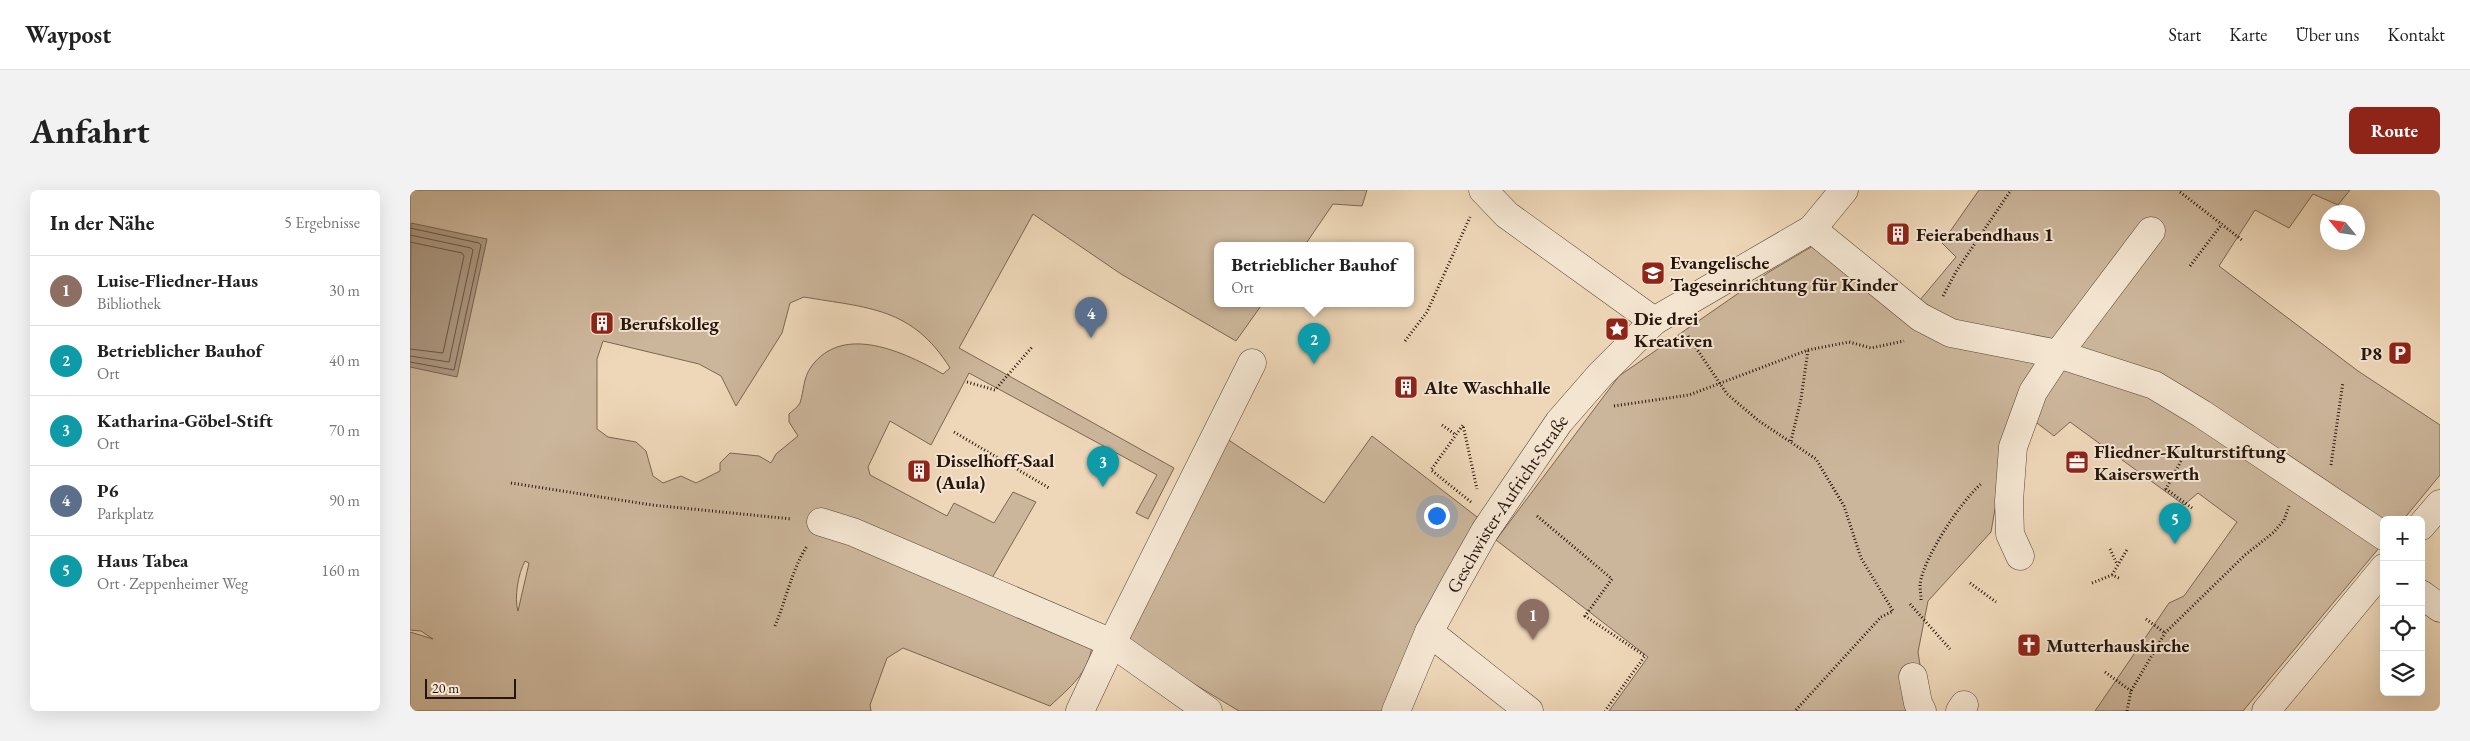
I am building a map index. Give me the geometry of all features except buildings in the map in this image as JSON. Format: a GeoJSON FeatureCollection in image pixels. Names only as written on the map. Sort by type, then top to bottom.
{"type":"FeatureCollection","features":[{"type":"Feature","properties":{"kind":"street","name":"Geschwister-Aufricht-Straße"},"geometry":{"type":"LineString","coordinates":[[1396,711],[1428,632],[1461,591],[1487,516],[1568,412],[1600,375],[1662,316],[1812,229],[1844,190]]}},
{"type":"Feature","properties":{"kind":"street"},"geometry":{"type":"LineString","coordinates":[[1478,201],[1507,215],[1662,316]]}},
{"type":"Feature","properties":{"kind":"street"},"geometry":{"type":"LineString","coordinates":[[1812,229],[1920,317],[1943,329],[2058,354],[2154,385],[2194,408],[2380,533]]}},
{"type":"Feature","properties":{"kind":"street"},"geometry":{"type":"LineString","coordinates":[[2020,556],[2010,534],[2009,501],[2013,447],[2033,392],[2058,354],[2151,231]]}},
{"type":"Feature","properties":{"kind":"street"},"geometry":{"type":"LineString","coordinates":[[1080,711],[1252,363]]}},
{"type":"Feature","properties":{"kind":"street"},"geometry":{"type":"LineString","coordinates":[[2425,521],[2440,504]]}},
{"type":"Feature","properties":{"kind":"street"},"geometry":{"type":"LineString","coordinates":[[821,522],[854,532],[1112,643],[1208,711]]}},
{"type":"Feature","properties":{"kind":"street"},"geometry":{"type":"LineString","coordinates":[[2266,711],[2380,573]]}},
{"type":"Feature","properties":{"kind":"street"},"geometry":{"type":"LineString","coordinates":[[2425,597],[2440,608]]}},
{"type":"Feature","properties":{"kind":"street"},"geometry":{"type":"LineString","coordinates":[[1428,632],[1529,711]]}},
{"type":"Feature","properties":{"kind":"street"},"geometry":{"type":"LineString","coordinates":[[1913,677],[1918,703],[1922,711]]}},
{"type":"Feature","properties":{"kind":"path"},"geometry":{"type":"LineString","coordinates":[[1942,294],[2011,190]]}},
{"type":"Feature","properties":{"kind":"path"},"geometry":{"type":"LineString","coordinates":[[2180,192],[2242,240]]}},
{"type":"Feature","properties":{"kind":"path"},"geometry":{"type":"LineString","coordinates":[[1405,341],[1427,312],[1478,201]]}},
{"type":"Feature","properties":{"kind":"path"},"geometry":{"type":"LineString","coordinates":[[2190,266],[2222,224]]}},
{"type":"Feature","properties":{"kind":"path"},"geometry":{"type":"LineString","coordinates":[[1662,316],[1727,394],[1760,420],[1816,458],[1844,506],[1862,558],[1893,610],[1880,617],[1795,711]]}},
{"type":"Feature","properties":{"kind":"path"},"geometry":{"type":"LineString","coordinates":[[1568,412],[1688,395],[1720,385],[1808,350],[1849,342],[1871,348],[1943,329]]}},
{"type":"Feature","properties":{"kind":"path"},"geometry":{"type":"LineString","coordinates":[[967,382],[995,390],[1032,347]]}},
{"type":"Feature","properties":{"kind":"path"},"geometry":{"type":"LineString","coordinates":[[1791,441],[1801,399],[1808,350]]}},
{"type":"Feature","properties":{"kind":"path"},"geometry":{"type":"LineString","coordinates":[[2333,450],[2343,382]]}},
{"type":"Feature","properties":{"kind":"path"},"geometry":{"type":"LineString","coordinates":[[1442,425],[1456,435]]}},
{"type":"Feature","properties":{"kind":"path"},"geometry":{"type":"LineString","coordinates":[[1463,426],[1487,516],[1431,470],[1463,426]]}},
{"type":"Feature","properties":{"kind":"path"},"geometry":{"type":"LineString","coordinates":[[954,432],[1049,488]]}},
{"type":"Feature","properties":{"kind":"path"},"geometry":{"type":"LineString","coordinates":[[2181,462],[2166,489],[2192,508]]}},
{"type":"Feature","properties":{"kind":"path"},"geometry":{"type":"LineString","coordinates":[[2127,711],[2131,691],[2165,633],[2245,555],[2274,532],[2284,520],[2298,479]]}},
{"type":"Feature","properties":{"kind":"path"},"geometry":{"type":"LineString","coordinates":[[510,484],[652,505],[821,522],[800,557],[788,595],[775,626]]}},
{"type":"Feature","properties":{"kind":"path"},"geometry":{"type":"LineString","coordinates":[[1921,600],[1920,583],[1935,546],[1975,489]]}},
{"type":"Feature","properties":{"kind":"path"},"geometry":{"type":"LineString","coordinates":[[1538,516],[1612,580],[1585,616],[1645,656],[1605,711]]}},
{"type":"Feature","properties":{"kind":"path"},"geometry":{"type":"LineString","coordinates":[[2092,583],[2112,575],[2128,548]]}},
{"type":"Feature","properties":{"kind":"path"},"geometry":{"type":"LineString","coordinates":[[2110,549],[2117,564]]}},
{"type":"Feature","properties":{"kind":"path"},"geometry":{"type":"LineString","coordinates":[[2112,575],[2121,579]]}},
{"type":"Feature","properties":{"kind":"path"},"geometry":{"type":"LineString","coordinates":[[1970,583],[1996,602]]}},
{"type":"Feature","properties":{"kind":"path"},"geometry":{"type":"LineString","coordinates":[[1910,604],[1950,649]]}},
{"type":"Feature","properties":{"kind":"path"},"geometry":{"type":"LineString","coordinates":[[2146,619],[2165,633]]}},
{"type":"Feature","properties":{"kind":"path"},"geometry":{"type":"LineString","coordinates":[[2105,672],[2131,691]]}},
{"type":"Feature","properties":{"kind":"shaded area"},"geometry":{"type":"Polygon","coordinates":[[[410,190],[1367,190],[1362,206],[1333,204],[1307,242],[1214,242],[1214,307],[1260,307],[1236,341],[1121,274],[1033,214],[959,348],[1174,468],[1148,519],[1136,513],[1157,475],[969,373],[931,445],[890,421],[868,467],[870,475],[947,516],[954,503],[994,523],[1013,492],[1036,502],[992,578],[1092,645],[1083,672],[1050,706],[903,648],[887,658],[870,705],[871,711],[410,711],[410,632],[433,639],[421,631],[410,630],[410,190]],[[804,297],[790,303],[782,333],[736,406],[721,376],[699,364],[603,341],[597,359],[597,429],[608,437],[636,442],[646,451],[653,476],[663,483],[681,476],[696,483],[720,471],[720,463],[730,453],[759,456],[771,463],[776,454],[798,436],[789,422],[789,414],[800,403],[808,371],[824,354],[840,346],[857,344],[875,346],[911,358],[943,374],[950,368],[935,348],[920,333],[904,322],[887,314],[848,304],[804,297]],[[525,561],[520,572],[516,600],[518,611],[529,563],[525,561]]]}},
{"type":"Feature","properties":{"kind":"shaded area"},"geometry":{"type":"Polygon","coordinates":[[[1979,190],[2350,190],[2338,205],[2313,194],[2289,228],[2255,210],[2219,266],[2358,371],[2440,425],[2440,475],[2406,516],[2380,516],[2380,547],[2243,711],[2095,711],[2169,603],[2184,596],[2237,522],[2198,493],[2184,505],[2070,422],[2054,436],[2033,420],[2071,350],[1956,323],[1920,300],[1956,257],[1942,243],[1979,190]]]}},
{"type":"Feature","properties":{"kind":"shaded area"},"geometry":{"type":"Polygon","coordinates":[[[1816,244],[1916,327],[2045,360],[2006,445],[1991,532],[1928,601],[1918,652],[1925,697],[1923,711],[1609,711],[1648,657],[1496,540],[1619,376],[1769,272],[1816,244]]]}},
{"type":"Feature","properties":{"kind":"shaded area"},"geometry":{"type":"Polygon","coordinates":[[[1372,436],[1481,520],[1391,711],[1239,711],[1123,641],[1224,437],[1324,503],[1372,436]]]}},
{"type":"Feature","properties":{"kind":"water"},"geometry":{"type":"Polygon","coordinates":[[[411,223],[487,239],[457,377],[410,367],[411,223]]]}},
{"type":"Feature","properties":{"kind":"place","name":"Feierabendhaus 1"},"geometry":{"type":"Point","coordinates":[1898,234]}},
{"type":"Feature","properties":{"kind":"place","name":"Evangelische Tageseinrichtung für Kinder"},"geometry":{"type":"Point","coordinates":[1653,273]}},
{"type":"Feature","properties":{"kind":"place","name":"Berufskolleg"},"geometry":{"type":"Point","coordinates":[602,323]}},
{"type":"Feature","properties":{"kind":"place","name":"Die drei Kreativen"},"geometry":{"type":"Point","coordinates":[1617,329]}},
{"type":"Feature","properties":{"kind":"place","name":"P6"},"geometry":{"type":"Point","coordinates":[1091,338]}},
{"type":"Feature","properties":{"kind":"place","name":"P8"},"geometry":{"type":"Point","coordinates":[2400,353]}},
{"type":"Feature","properties":{"kind":"place","name":"Betrieblicher Bauhof"},"geometry":{"type":"Point","coordinates":[1314,364]}},
{"type":"Feature","properties":{"kind":"place","name":"Alte Waschhalle"},"geometry":{"type":"Point","coordinates":[1406,387]}},
{"type":"Feature","properties":{"kind":"place","name":"Fliedner-Kulturstiftung Kaiserswerth"},"geometry":{"type":"Point","coordinates":[2077,462]}},
{"type":"Feature","properties":{"kind":"place","name":"Disselhoff-Saal (Aula)"},"geometry":{"type":"Point","coordinates":[919,471]}},
{"type":"Feature","properties":{"kind":"place","name":"Katharina-Göbel-Stift"},"geometry":{"type":"Point","coordinates":[1103,487]}},
{"type":"Feature","properties":{"kind":"place","name":"Haus Tabea"},"geometry":{"type":"Point","coordinates":[2175,544]}},
{"type":"Feature","properties":{"kind":"place","name":"Luise-Fliedner-Haus"},"geometry":{"type":"Point","coordinates":[1533,640]}},
{"type":"Feature","properties":{"kind":"place","name":"Mutterhauskirche"},"geometry":{"type":"Point","coordinates":[2029,645]}}]}
